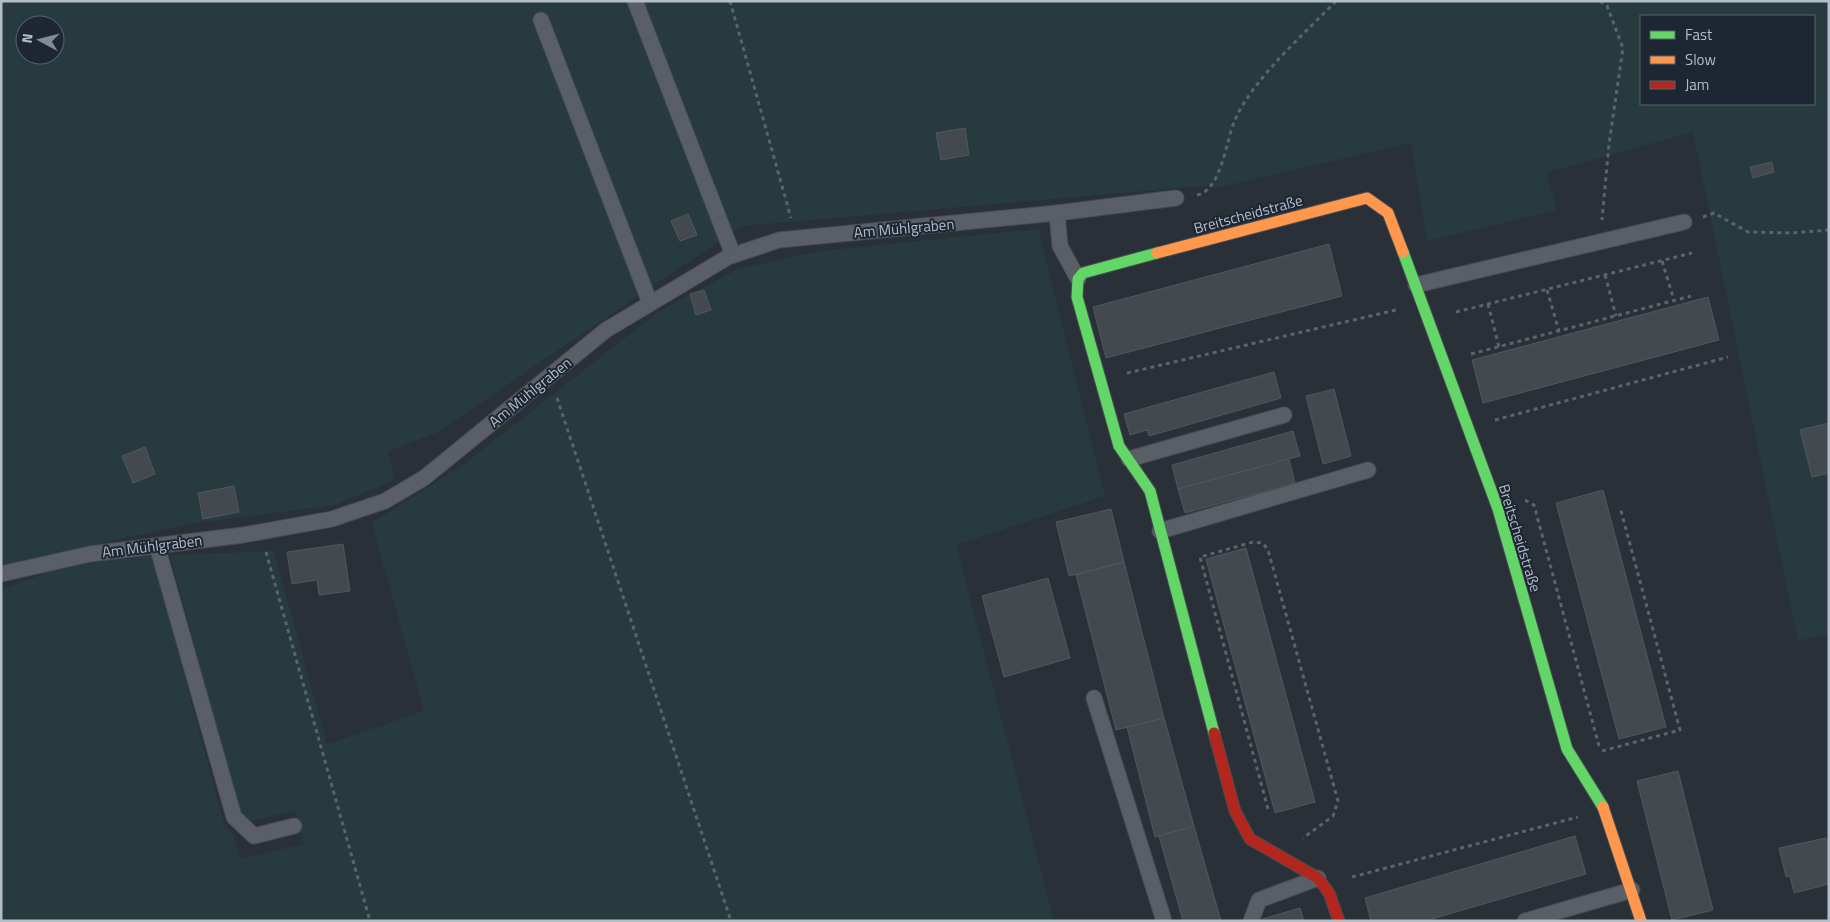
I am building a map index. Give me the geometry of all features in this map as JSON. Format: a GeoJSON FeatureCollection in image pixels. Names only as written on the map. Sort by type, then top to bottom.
{"type":"FeatureCollection","features":[{"type":"Feature","properties":{"kind":"street","name":"Breitscheidstraße"},"geometry":{"type":"LineString","coordinates":[[1078,279],[1083,273],[1366,198],[1388,213],[1498,509],[1567,749],[1605,810],[1641,921]]}},
{"type":"Feature","properties":{"kind":"street"},"geometry":{"type":"LineString","coordinates":[[1078,279],[1077,297],[1119,446],[1150,491],[1234,811],[1250,839],[1321,881],[1333,900],[1339,921]]}},
{"type":"Feature","properties":{"kind":"lane"},"geometry":{"type":"LineString","coordinates":[[635,1],[733,255]]}},
{"type":"Feature","properties":{"kind":"lane"},"geometry":{"type":"LineString","coordinates":[[540,20],[650,304]]}},
{"type":"Feature","properties":{"kind":"lane","name":"Am Mühlgraben"},"geometry":{"type":"LineString","coordinates":[[1,574],[90,554],[261,532],[332,519],[385,500],[424,478],[606,330],[733,255],[779,240],[1057,213],[1176,198]]}},
{"type":"Feature","properties":{"kind":"lane"},"geometry":{"type":"LineString","coordinates":[[1057,213],[1060,246],[1078,279]]}},
{"type":"Feature","properties":{"kind":"lane"},"geometry":{"type":"LineString","coordinates":[[1416,285],[1684,222]]}},
{"type":"Feature","properties":{"kind":"lane"},"geometry":{"type":"LineString","coordinates":[[1129,459],[1284,415]]}},
{"type":"Feature","properties":{"kind":"lane"},"geometry":{"type":"LineString","coordinates":[[1160,531],[1368,470]]}},
{"type":"Feature","properties":{"kind":"lane"},"geometry":{"type":"LineString","coordinates":[[157,546],[234,817],[254,836],[294,826]]}},
{"type":"Feature","properties":{"kind":"lane"},"geometry":{"type":"LineString","coordinates":[[1094,698],[1164,921]]}},
{"type":"Feature","properties":{"kind":"lane"},"geometry":{"type":"LineString","coordinates":[[1251,921],[1259,900],[1321,881]]}},
{"type":"Feature","properties":{"kind":"lane"},"geometry":{"type":"LineString","coordinates":[[1525,921],[1632,890]]}},
{"type":"Feature","properties":{"kind":"path"},"geometry":{"type":"LineString","coordinates":[[730,1],[796,238]]}},
{"type":"Feature","properties":{"kind":"path"},"geometry":{"type":"LineString","coordinates":[[1176,198],[1201,195],[1212,186],[1218,176],[1235,119],[1252,89],[1336,1]]}},
{"type":"Feature","properties":{"kind":"path"},"geometry":{"type":"LineString","coordinates":[[1600,1],[1607,6],[1623,48],[1608,144],[1600,243]]}},
{"type":"Feature","properties":{"kind":"path"},"geometry":{"type":"LineString","coordinates":[[1684,222],[1714,213],[1748,232],[1791,233],[1829,230]]}},
{"type":"Feature","properties":{"kind":"path"},"geometry":{"type":"LineString","coordinates":[[1428,317],[1547,290],[1692,253]]}},
{"type":"Feature","properties":{"kind":"path"},"geometry":{"type":"LineString","coordinates":[[1662,261],[1674,300]]}},
{"type":"Feature","properties":{"kind":"path"},"geometry":{"type":"LineString","coordinates":[[1605,275],[1616,316]]}},
{"type":"Feature","properties":{"kind":"path"},"geometry":{"type":"LineString","coordinates":[[1547,290],[1559,331]]}},
{"type":"Feature","properties":{"kind":"path"},"geometry":{"type":"LineString","coordinates":[[1444,361],[1691,296]]}},
{"type":"Feature","properties":{"kind":"path"},"geometry":{"type":"LineString","coordinates":[[1100,380],[1423,303]]}},
{"type":"Feature","properties":{"kind":"path"},"geometry":{"type":"LineString","coordinates":[[1488,304],[1499,347]]}},
{"type":"Feature","properties":{"kind":"path"},"geometry":{"type":"LineString","coordinates":[[1468,428],[1728,357]]}},
{"type":"Feature","properties":{"kind":"path"},"geometry":{"type":"LineString","coordinates":[[550,376],[731,921]]}},
{"type":"Feature","properties":{"kind":"path"},"geometry":{"type":"LineString","coordinates":[[1601,751],[1680,730],[1620,507]]}},
{"type":"Feature","properties":{"kind":"path"},"geometry":{"type":"LineString","coordinates":[[261,532],[370,921]]}},
{"type":"Feature","properties":{"kind":"path"},"geometry":{"type":"LineString","coordinates":[[1270,817],[1200,557],[1253,542],[1263,543],[1268,550],[1338,801],[1333,816],[1301,839],[1297,866]]}},
{"type":"Feature","properties":{"kind":"path"},"geometry":{"type":"LineString","coordinates":[[1321,881],[1605,810]]}},
{"type":"Feature","properties":{"kind":"green space"},"geometry":{"type":"Polygon","coordinates":[[[1,1],[1829,1],[1829,633],[1798,641],[1693,132],[1546,173],[1557,210],[1427,241],[1411,143],[1216,188],[1202,186],[741,226],[436,433],[388,451],[395,480],[335,505],[190,524],[1,565],[1,1]]]}},
{"type":"Feature","properties":{"kind":"green space"},"geometry":{"type":"Polygon","coordinates":[[[1038,229],[1105,496],[956,545],[1054,921],[1,921],[1,590],[48,572],[145,552],[153,557],[225,828],[234,835],[240,859],[303,844],[295,811],[242,823],[170,555],[274,551],[327,744],[424,711],[372,523],[464,464],[658,312],[738,269],[820,251],[1038,229]]]}},
{"type":"Feature","properties":{"kind":"building"},"geometry":{"type":"Polygon","coordinates":[[[965,128],[969,155],[941,160],[936,133],[965,128]]]}},
{"type":"Feature","properties":{"kind":"building"},"geometry":{"type":"Polygon","coordinates":[[[1772,162],[1774,172],[1753,178],[1750,167],[1772,162]]]}},
{"type":"Feature","properties":{"kind":"building"},"geometry":{"type":"Polygon","coordinates":[[[688,214],[697,235],[680,241],[671,221],[688,214]]]}},
{"type":"Feature","properties":{"kind":"building"},"geometry":{"type":"Polygon","coordinates":[[[1329,244],[1342,296],[1106,358],[1093,307],[1329,244]]]}},
{"type":"Feature","properties":{"kind":"building"},"geometry":{"type":"Polygon","coordinates":[[[704,290],[711,310],[696,315],[690,294],[704,290]]]}},
{"type":"Feature","properties":{"kind":"building"},"geometry":{"type":"Polygon","coordinates":[[[1708,297],[1719,340],[1483,403],[1472,360],[1708,297]]]}},
{"type":"Feature","properties":{"kind":"building"},"geometry":{"type":"Polygon","coordinates":[[[1274,372],[1281,398],[1149,436],[1147,430],[1130,435],[1124,414],[1274,372]]]}},
{"type":"Feature","properties":{"kind":"building"},"geometry":{"type":"Polygon","coordinates":[[[1334,389],[1351,456],[1323,464],[1306,396],[1334,389]]]}},
{"type":"Feature","properties":{"kind":"building"},"geometry":{"type":"Polygon","coordinates":[[[1829,423],[1829,473],[1812,477],[1800,430],[1829,423]]]}},
{"type":"Feature","properties":{"kind":"building"},"geometry":{"type":"Polygon","coordinates":[[[1293,431],[1300,456],[1178,489],[1172,465],[1293,431]]]}},
{"type":"Feature","properties":{"kind":"building"},"geometry":{"type":"Polygon","coordinates":[[[145,447],[155,474],[133,483],[122,456],[145,447]]]}},
{"type":"Feature","properties":{"kind":"building"},"geometry":{"type":"Polygon","coordinates":[[[1289,459],[1295,483],[1185,513],[1178,489],[1289,459]]]}},
{"type":"Feature","properties":{"kind":"building"},"geometry":{"type":"Polygon","coordinates":[[[234,486],[239,512],[203,519],[198,493],[234,486]]]}},
{"type":"Feature","properties":{"kind":"building"},"geometry":{"type":"Polygon","coordinates":[[[1603,490],[1666,727],[1619,739],[1556,503],[1603,490]]]}},
{"type":"Feature","properties":{"kind":"building"},"geometry":{"type":"Polygon","coordinates":[[[1111,509],[1124,562],[1069,576],[1056,522],[1111,509]]]}},
{"type":"Feature","properties":{"kind":"building"},"geometry":{"type":"Polygon","coordinates":[[[343,544],[350,591],[319,595],[317,580],[292,584],[287,552],[343,544]]]}},
{"type":"Feature","properties":{"kind":"building"},"geometry":{"type":"Polygon","coordinates":[[[1246,548],[1315,802],[1275,813],[1206,559],[1246,548]]]}},
{"type":"Feature","properties":{"kind":"building"},"geometry":{"type":"Polygon","coordinates":[[[1124,562],[1164,718],[1116,730],[1076,575],[1124,562]]]}},
{"type":"Feature","properties":{"kind":"building"},"geometry":{"type":"Polygon","coordinates":[[[1048,578],[1070,658],[1004,677],[982,596],[1048,578]]]}},
{"type":"Feature","properties":{"kind":"building"},"geometry":{"type":"Polygon","coordinates":[[[1164,718],[1194,826],[1155,837],[1127,727],[1164,718]]]}},
{"type":"Feature","properties":{"kind":"building"},"geometry":{"type":"Polygon","coordinates":[[[1678,771],[1713,910],[1672,920],[1637,781],[1678,771]]]}},
{"type":"Feature","properties":{"kind":"building"},"geometry":{"type":"Polygon","coordinates":[[[1194,826],[1221,921],[1183,921],[1159,836],[1194,826]]]}},
{"type":"Feature","properties":{"kind":"building"},"geometry":{"type":"Polygon","coordinates":[[[1575,836],[1586,874],[1425,921],[1371,921],[1365,898],[1575,836]]]}},
{"type":"Feature","properties":{"kind":"building"},"geometry":{"type":"Polygon","coordinates":[[[1826,838],[1829,849],[1829,884],[1794,893],[1790,876],[1786,877],[1779,848],[1826,838]]]}},
{"type":"Feature","properties":{"kind":"building"},"geometry":{"type":"Polygon","coordinates":[[[1300,908],[1304,921],[1259,921],[1259,920],[1300,908]]]}},
{"type":"Feature","properties":{"kind":"traffic: fast"},"geometry":{"type":"LineString","coordinates":[[1403,252],[1498,509],[1567,749],[1603,807]]}},
{"type":"Feature","properties":{"kind":"traffic: fast"},"geometry":{"type":"LineString","coordinates":[[1157,253],[1083,273],[1078,279],[1077,297],[1119,446],[1150,491],[1214,733]]}},
{"type":"Feature","properties":{"kind":"traffic: slow"},"geometry":{"type":"LineString","coordinates":[[1157,253],[1367,198],[1388,213],[1403,252]]}},
{"type":"Feature","properties":{"kind":"traffic: slow"},"geometry":{"type":"LineString","coordinates":[[1603,807],[1641,921]]}},
{"type":"Feature","properties":{"kind":"traffic: jam"},"geometry":{"type":"LineString","coordinates":[[1214,733],[1235,811],[1250,839],[1318,878],[1329,893],[1339,921]]}}]}
